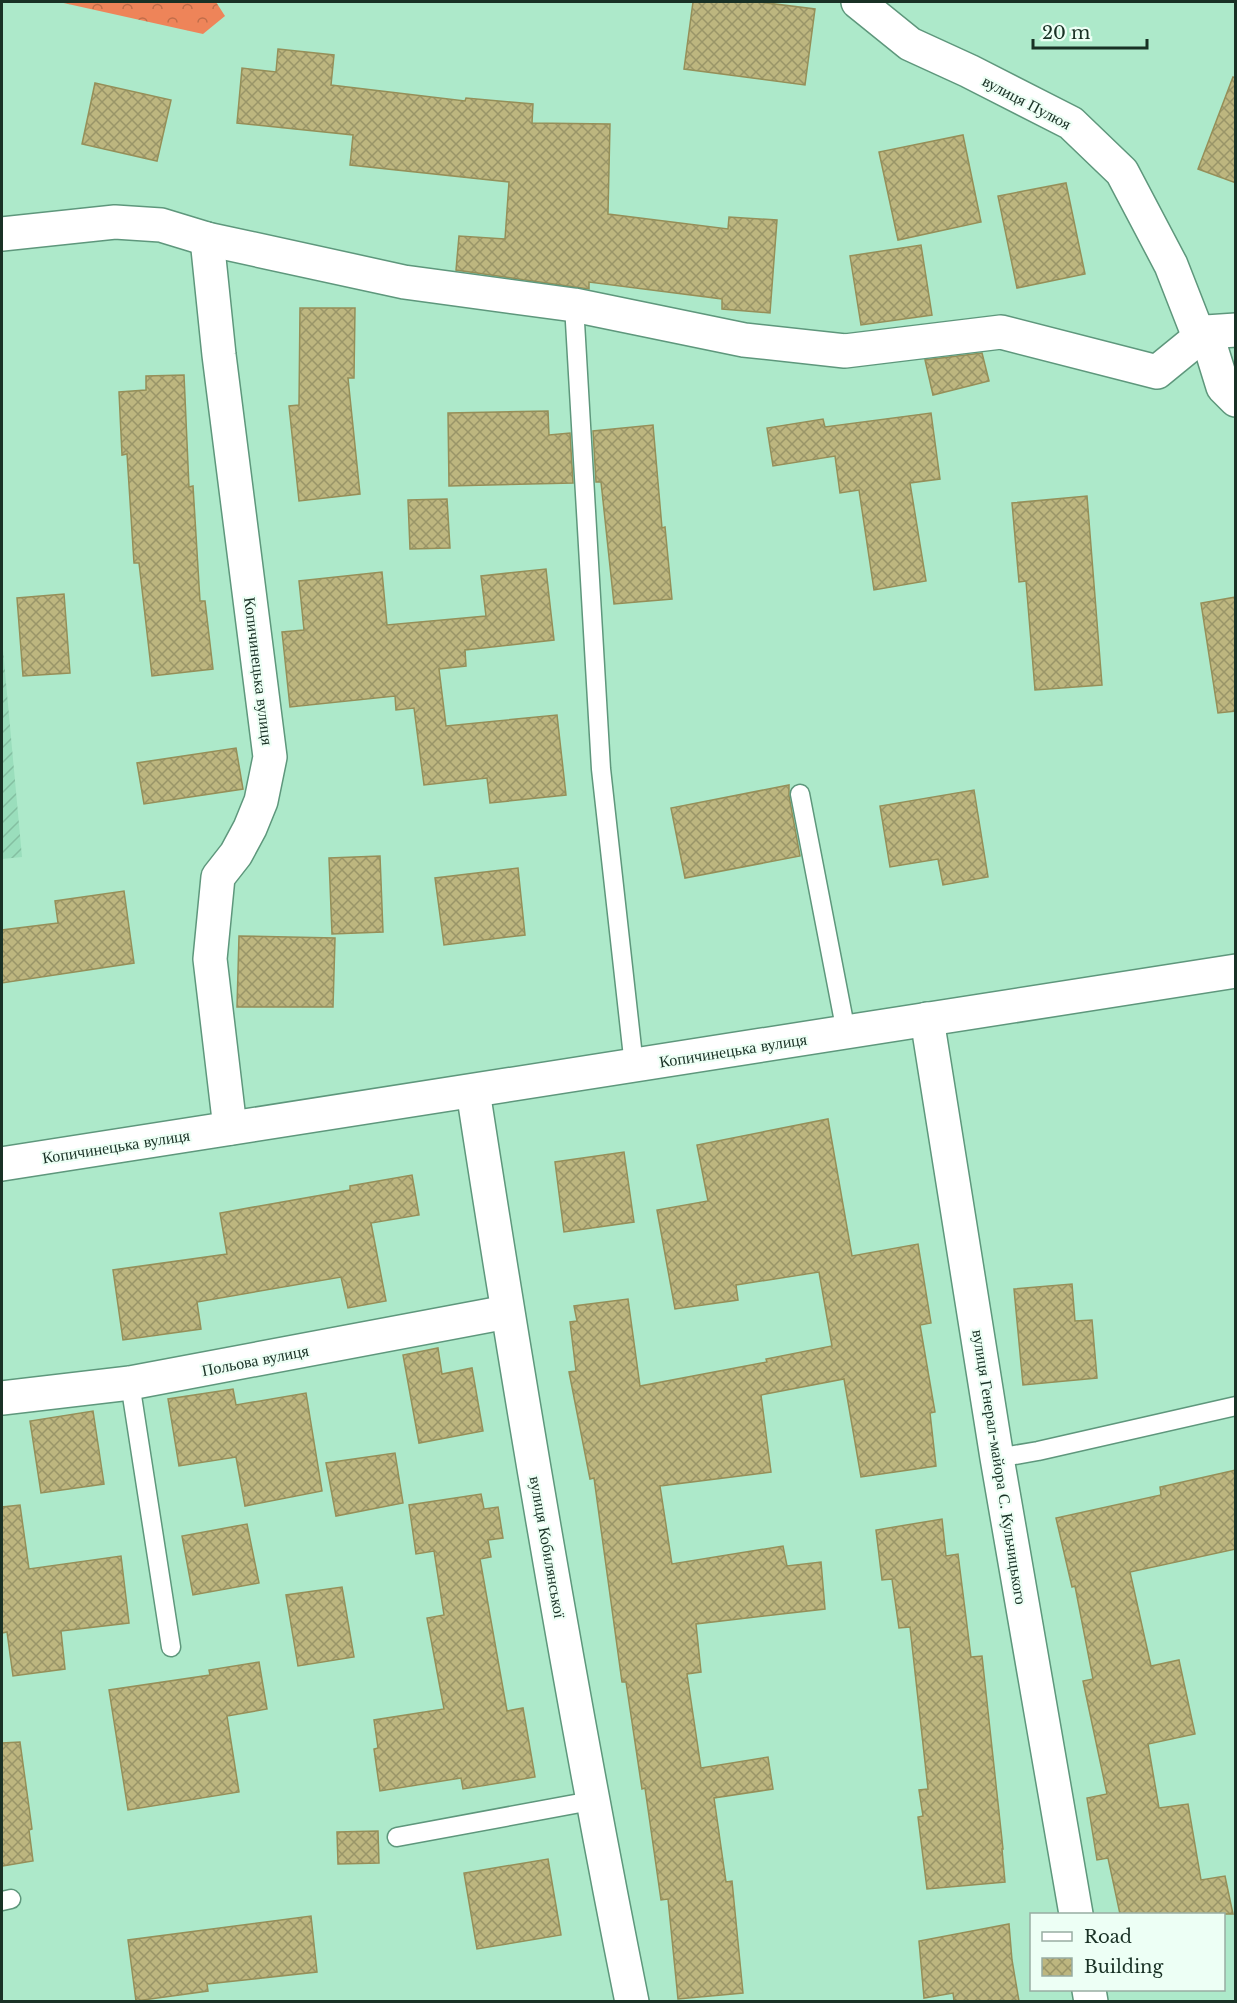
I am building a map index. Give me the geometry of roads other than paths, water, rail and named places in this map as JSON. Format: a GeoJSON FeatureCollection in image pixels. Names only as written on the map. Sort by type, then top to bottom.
{"type":"FeatureCollection","features":[{"type":"Feature","properties":{"kind":"street","name":"вулиця Пулюя"},"geometry":{"type":"LineString","coordinates":[[858,2],[910,44],[1071,123],[1122,172],[1171,265],[1197,329],[1221,331],[1224,387],[1236,400]]}},
{"type":"Feature","properties":{"kind":"street"},"geometry":{"type":"LineString","coordinates":[[2,234],[115,222],[161,225],[207,239],[404,282],[574,305],[744,340],[844,351],[1001,332],[1157,372],[1221,331]]}},
{"type":"Feature","properties":{"kind":"street","name":"Копичинецька вулиця"},"geometry":{"type":"LineString","coordinates":[[207,239],[219,355],[270,757],[261,801],[250,828],[236,854],[218,877],[210,959],[230,1128]]}},
{"type":"Feature","properties":{"kind":"street","name":"Копичинецька вулиця"},"geometry":{"type":"LineString","coordinates":[[2,1164],[1236,971]]}},
{"type":"Feature","properties":{"kind":"street","name":"вулиця Генерал-майора С. Кульчицького"},"geometry":{"type":"LineString","coordinates":[[927,1019],[998,1458],[1076,1913]]}},
{"type":"Feature","properties":{"kind":"street","name":"вулиця Кобилянської"},"geometry":{"type":"LineString","coordinates":[[473,1091],[507,1312],[591,1801],[632,2001]]}},
{"type":"Feature","properties":{"kind":"street","name":"Польова вулиця"},"geometry":{"type":"LineString","coordinates":[[2,1398],[130,1383],[507,1312]]}},
{"type":"Feature","properties":{"kind":"lane"},"geometry":{"type":"LineString","coordinates":[[574,305],[602,769],[634,1065]]}},
{"type":"Feature","properties":{"kind":"lane"},"geometry":{"type":"LineString","coordinates":[[800,794],[846,1032]]}},
{"type":"Feature","properties":{"kind":"lane"},"geometry":{"type":"LineString","coordinates":[[130,1383],[171,1647]]}},
{"type":"Feature","properties":{"kind":"lane"},"geometry":{"type":"LineString","coordinates":[[998,1458],[1236,1406]]}},
{"type":"Feature","properties":{"kind":"lane"},"geometry":{"type":"LineString","coordinates":[[397,1837],[591,1801]]}}]}
